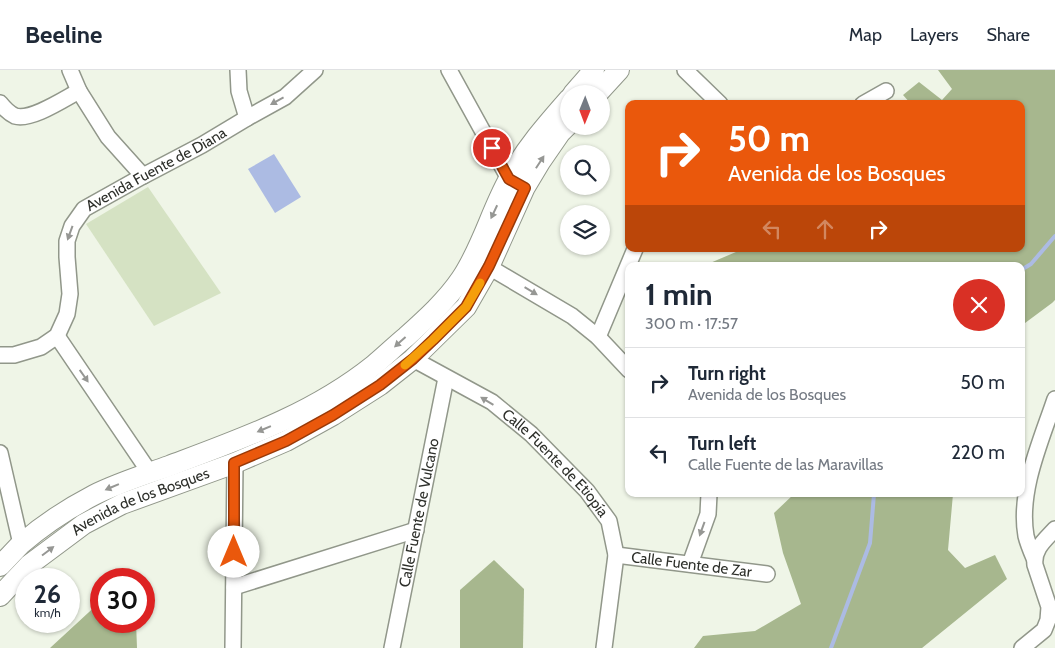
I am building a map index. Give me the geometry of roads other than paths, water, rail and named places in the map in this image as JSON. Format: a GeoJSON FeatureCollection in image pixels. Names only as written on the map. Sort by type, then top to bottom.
{"type":"FeatureCollection","features":[{"type":"Feature","properties":{"kind":"main road"},"geometry":{"type":"LineString","coordinates":[[591,78],[619,70]]}},
{"type":"Feature","properties":{"kind":"main road","name":"Avenida de los Bosques"},"geometry":{"type":"LineString","coordinates":[[0,596],[29,565],[84,524],[122,504],[234,463],[286,441],[333,415],[380,385],[413,359],[466,307],[489,266],[527,150],[560,110]]}},
{"type":"Feature","properties":{"kind":"main road","name":"Avenida de los Bosques"},"geometry":{"type":"LineString","coordinates":[[0,566],[21,544],[95,494],[233,442],[293,416],[325,399],[374,365],[449,296],[458,284],[517,183],[540,162],[560,134]]}},
{"type":"Feature","properties":{"kind":"street"},"geometry":{"type":"LineString","coordinates":[[70,70],[79,91],[108,137],[143,176]]}},
{"type":"Feature","properties":{"kind":"street"},"geometry":{"type":"LineString","coordinates":[[238,70],[239,91],[247,118]]}},
{"type":"Feature","properties":{"kind":"street","name":"Avenida Fuente de Diana"},"geometry":{"type":"LineString","coordinates":[[56,336],[67,314],[70,294],[67,241],[72,226],[84,209],[285,97],[315,70]]}},
{"type":"Feature","properties":{"kind":"street"},"geometry":{"type":"LineString","coordinates":[[449,70],[517,183]]}},
{"type":"Feature","properties":{"kind":"street"},"geometry":{"type":"LineString","coordinates":[[685,70],[716,100]]}},
{"type":"Feature","properties":{"kind":"street"},"geometry":{"type":"LineString","coordinates":[[0,103],[6,111],[17,116],[27,116],[39,112],[79,91]]}},
{"type":"Feature","properties":{"kind":"street"},"geometry":{"type":"LineString","coordinates":[[870,100],[886,91]]}},
{"type":"Feature","properties":{"kind":"street"},"geometry":{"type":"LineString","coordinates":[[489,266],[572,316],[598,337],[625,366]]}},
{"type":"Feature","properties":{"kind":"street"},"geometry":{"type":"LineString","coordinates":[[598,337],[625,271]]}},
{"type":"Feature","properties":{"kind":"street"},"geometry":{"type":"LineString","coordinates":[[0,355],[14,355],[42,347],[56,336],[150,473]]}},
{"type":"Feature","properties":{"kind":"street","name":"Calle Fuente de Etiopía"},"geometry":{"type":"LineString","coordinates":[[413,359],[492,402],[531,434],[587,491],[609,521],[616,555],[604,648]]}},
{"type":"Feature","properties":{"kind":"street","name":"Calle Fuente de Vulcano"},"geometry":{"type":"LineString","coordinates":[[392,648],[446,378]]}},
{"type":"Feature","properties":{"kind":"street"},"geometry":{"type":"LineString","coordinates":[[1022,648],[1044,630],[1048,620],[1049,607],[1026,537],[1025,511],[1030,473],[1055,398]]}},
{"type":"Feature","properties":{"kind":"street"},"geometry":{"type":"LineString","coordinates":[[0,453],[21,544]]}},
{"type":"Feature","properties":{"kind":"street"},"geometry":{"type":"LineString","coordinates":[[233,648],[234,463]]}},
{"type":"Feature","properties":{"kind":"street"},"geometry":{"type":"LineString","coordinates":[[690,564],[708,514],[709,497]]}},
{"type":"Feature","properties":{"kind":"street"},"geometry":{"type":"LineString","coordinates":[[1034,558],[1037,549],[1055,529]]}},
{"type":"Feature","properties":{"kind":"street"},"geometry":{"type":"LineString","coordinates":[[234,588],[416,530]]}},
{"type":"Feature","properties":{"kind":"street","name":"Calle Fuente de Zar"},"geometry":{"type":"LineString","coordinates":[[616,555],[767,574]]}},
{"type":"Feature","properties":{"kind":"water"},"geometry":{"type":"Polygon","coordinates":[[[274,154],[301,197],[275,213],[248,169],[274,154]]]}},
{"type":"Feature","properties":{"kind":"waterway"},"geometry":{"type":"LineString","coordinates":[[1025,268],[1031,264],[1055,236]]}},
{"type":"Feature","properties":{"kind":"waterway"},"geometry":{"type":"LineString","coordinates":[[831,648],[870,543],[874,497]]}}]}
